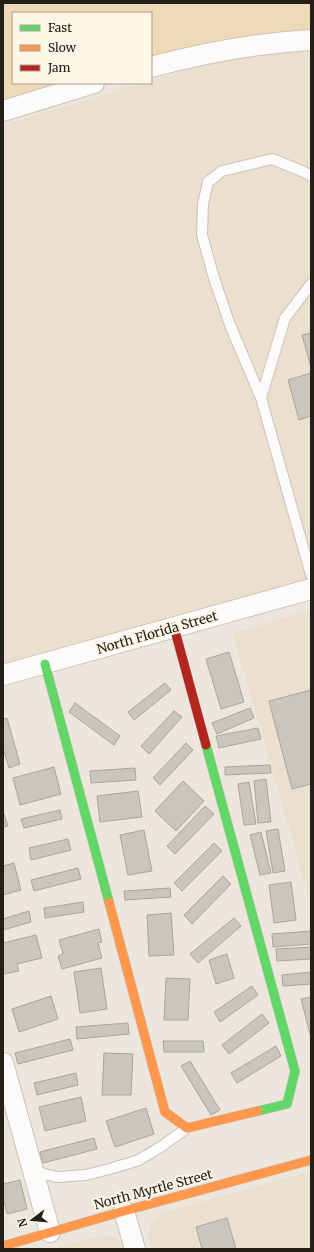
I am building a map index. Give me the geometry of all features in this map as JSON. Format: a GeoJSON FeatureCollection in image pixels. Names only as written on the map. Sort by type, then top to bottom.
{"type":"FeatureCollection","features":[{"type":"Feature","properties":{"kind":"street"},"geometry":{"type":"LineString","coordinates":[[152,67],[191,57],[239,48],[311,40]]}},
{"type":"Feature","properties":{"kind":"street"},"geometry":{"type":"LineString","coordinates":[[3,111],[91,84]]}},
{"type":"Feature","properties":{"kind":"street","name":"North Florida Street"},"geometry":{"type":"LineString","coordinates":[[3,675],[311,589]]}},
{"type":"Feature","properties":{"kind":"street"},"geometry":{"type":"LineString","coordinates":[[45,664],[165,1112],[187,1128],[287,1104],[295,1071],[174,627]]}},
{"type":"Feature","properties":{"kind":"street"},"geometry":{"type":"LineString","coordinates":[[3,1062],[50,1232]]}},
{"type":"Feature","properties":{"kind":"street","name":"North Myrtle Street"},"geometry":{"type":"LineString","coordinates":[[3,1246],[311,1160]]}},
{"type":"Feature","properties":{"kind":"street"},"geometry":{"type":"LineString","coordinates":[[124,1211],[135,1249]]}},
{"type":"Feature","properties":{"kind":"lane"},"geometry":{"type":"LineString","coordinates":[[311,176],[272,159],[222,171],[208,182],[203,204],[202,235],[230,326],[260,398],[311,575]]}},
{"type":"Feature","properties":{"kind":"lane"},"geometry":{"type":"LineString","coordinates":[[260,398],[285,318],[311,284]]}},
{"type":"Feature","properties":{"kind":"lane"},"geometry":{"type":"LineString","coordinates":[[33,1171],[57,1177],[86,1175],[113,1168],[139,1160],[187,1128]]}},
{"type":"Feature","properties":{"kind":"shaded area"},"geometry":{"type":"Polygon","coordinates":[[[3,3],[311,3],[311,31],[152,61],[152,12],[12,12],[12,84],[70,84],[3,103],[3,3]]]}},
{"type":"Feature","properties":{"kind":"shaded area"},"geometry":{"type":"Polygon","coordinates":[[[311,49],[311,580],[3,665],[3,125],[141,84],[152,84],[152,81],[221,60],[311,49]]]}},
{"type":"Feature","properties":{"kind":"shaded area"},"geometry":{"type":"Polygon","coordinates":[[[311,609],[311,904],[233,634],[311,609]]]}},
{"type":"Feature","properties":{"kind":"shaded area"},"geometry":{"type":"Polygon","coordinates":[[[311,1171],[311,1249],[152,1249],[148,1235],[153,1221],[163,1213],[311,1171]]]}},
{"type":"Feature","properties":{"kind":"shaded area"},"geometry":{"type":"Polygon","coordinates":[[[103,1235],[115,1237],[125,1249],[51,1249],[103,1235]]]}},
{"type":"Feature","properties":{"kind":"building"},"geometry":{"type":"Polygon","coordinates":[[[311,333],[311,367],[302,335],[311,333]]]}},
{"type":"Feature","properties":{"kind":"building"},"geometry":{"type":"Polygon","coordinates":[[[311,373],[311,416],[299,420],[288,380],[311,373]]]}},
{"type":"Feature","properties":{"kind":"building"},"geometry":{"type":"Polygon","coordinates":[[[229,652],[244,702],[221,709],[206,659],[229,652]]]}},
{"type":"Feature","properties":{"kind":"building"},"geometry":{"type":"Polygon","coordinates":[[[165,683],[171,690],[134,720],[128,712],[165,683]]]}},
{"type":"Feature","properties":{"kind":"building"},"geometry":{"type":"Polygon","coordinates":[[[311,690],[311,784],[292,789],[269,701],[311,690]]]}},
{"type":"Feature","properties":{"kind":"building"},"geometry":{"type":"Polygon","coordinates":[[[75,703],[120,736],[114,745],[69,712],[75,703]]]}},
{"type":"Feature","properties":{"kind":"building"},"geometry":{"type":"Polygon","coordinates":[[[250,708],[254,718],[217,734],[212,723],[250,708]]]}},
{"type":"Feature","properties":{"kind":"building"},"geometry":{"type":"Polygon","coordinates":[[[174,711],[182,717],[149,754],[141,746],[174,711]]]}},
{"type":"Feature","properties":{"kind":"building"},"geometry":{"type":"Polygon","coordinates":[[[7,718],[20,764],[9,768],[3,748],[3,719],[7,718]]]}},
{"type":"Feature","properties":{"kind":"building"},"geometry":{"type":"Polygon","coordinates":[[[258,728],[261,739],[219,748],[216,736],[258,728]]]}},
{"type":"Feature","properties":{"kind":"building"},"geometry":{"type":"Polygon","coordinates":[[[186,743],[193,750],[160,785],[153,778],[186,743]]]}},
{"type":"Feature","properties":{"kind":"building"},"geometry":{"type":"Polygon","coordinates":[[[270,765],[271,773],[225,775],[225,767],[270,765]]]}},
{"type":"Feature","properties":{"kind":"building"},"geometry":{"type":"Polygon","coordinates":[[[54,767],[61,794],[20,805],[13,778],[54,767]]]}},
{"type":"Feature","properties":{"kind":"building"},"geometry":{"type":"Polygon","coordinates":[[[135,768],[136,780],[91,783],[90,771],[135,768]]]}},
{"type":"Feature","properties":{"kind":"building"},"geometry":{"type":"Polygon","coordinates":[[[266,779],[271,822],[258,823],[254,781],[266,779]]]}},
{"type":"Feature","properties":{"kind":"building"},"geometry":{"type":"Polygon","coordinates":[[[183,781],[204,801],[176,831],[155,811],[183,781]]]}},
{"type":"Feature","properties":{"kind":"building"},"geometry":{"type":"Polygon","coordinates":[[[249,782],[256,824],[244,825],[238,784],[249,782]]]}},
{"type":"Feature","properties":{"kind":"building"},"geometry":{"type":"Polygon","coordinates":[[[138,791],[142,817],[100,822],[97,796],[138,791]]]}},
{"type":"Feature","properties":{"kind":"building"},"geometry":{"type":"Polygon","coordinates":[[[205,806],[214,814],[175,854],[167,846],[205,806]]]}},
{"type":"Feature","properties":{"kind":"building"},"geometry":{"type":"Polygon","coordinates":[[[60,810],[62,819],[24,828],[21,819],[60,810]]]}},
{"type":"Feature","properties":{"kind":"building"},"geometry":{"type":"Polygon","coordinates":[[[3,814],[8,826],[3,827],[3,814]]]}},
{"type":"Feature","properties":{"kind":"building"},"geometry":{"type":"Polygon","coordinates":[[[278,829],[285,871],[273,873],[266,831],[278,829]]]}},
{"type":"Feature","properties":{"kind":"building"},"geometry":{"type":"Polygon","coordinates":[[[144,830],[152,871],[128,875],[120,835],[144,830]]]}},
{"type":"Feature","properties":{"kind":"building"},"geometry":{"type":"Polygon","coordinates":[[[261,832],[271,873],[260,875],[250,835],[261,832]]]}},
{"type":"Feature","properties":{"kind":"building"},"geometry":{"type":"Polygon","coordinates":[[[68,839],[71,850],[31,860],[29,848],[68,839]]]}},
{"type":"Feature","properties":{"kind":"building"},"geometry":{"type":"Polygon","coordinates":[[[214,843],[222,851],[182,891],[174,883],[214,843]]]}},
{"type":"Feature","properties":{"kind":"building"},"geometry":{"type":"Polygon","coordinates":[[[14,863],[21,890],[3,895],[3,866],[14,863]]]}},
{"type":"Feature","properties":{"kind":"building"},"geometry":{"type":"Polygon","coordinates":[[[78,868],[81,879],[34,891],[31,880],[78,868]]]}},
{"type":"Feature","properties":{"kind":"building"},"geometry":{"type":"Polygon","coordinates":[[[223,876],[231,884],[192,924],[184,915],[223,876]]]}},
{"type":"Feature","properties":{"kind":"building"},"geometry":{"type":"Polygon","coordinates":[[[291,882],[296,920],[274,923],[269,885],[291,882]]]}},
{"type":"Feature","properties":{"kind":"building"},"geometry":{"type":"Polygon","coordinates":[[[170,888],[171,897],[125,900],[124,891],[170,888]]]}},
{"type":"Feature","properties":{"kind":"building"},"geometry":{"type":"Polygon","coordinates":[[[83,902],[84,912],[45,918],[44,908],[83,902]]]}},
{"type":"Feature","properties":{"kind":"building"},"geometry":{"type":"Polygon","coordinates":[[[29,911],[31,922],[3,930],[3,919],[29,911]]]}},
{"type":"Feature","properties":{"kind":"building"},"geometry":{"type":"Polygon","coordinates":[[[171,913],[174,955],[149,956],[147,915],[171,913]]]}},
{"type":"Feature","properties":{"kind":"building"},"geometry":{"type":"Polygon","coordinates":[[[234,918],[241,926],[198,963],[190,954],[234,918]]]}},
{"type":"Feature","properties":{"kind":"building"},"geometry":{"type":"Polygon","coordinates":[[[99,929],[102,942],[98,943],[102,958],[62,969],[58,956],[63,954],[59,940],[99,929]]]}},
{"type":"Feature","properties":{"kind":"building"},"geometry":{"type":"Polygon","coordinates":[[[311,931],[311,944],[273,947],[272,934],[311,931]]]}},
{"type":"Feature","properties":{"kind":"building"},"geometry":{"type":"Polygon","coordinates":[[[36,935],[42,958],[17,964],[19,971],[3,974],[3,943],[36,935]]]}},
{"type":"Feature","properties":{"kind":"building"},"geometry":{"type":"Polygon","coordinates":[[[311,947],[311,959],[277,961],[276,949],[311,947]]]}},
{"type":"Feature","properties":{"kind":"building"},"geometry":{"type":"Polygon","coordinates":[[[227,954],[234,978],[216,984],[209,960],[227,954]]]}},
{"type":"Feature","properties":{"kind":"building"},"geometry":{"type":"Polygon","coordinates":[[[101,968],[107,1009],[80,1013],[74,972],[101,968]]]}},
{"type":"Feature","properties":{"kind":"building"},"geometry":{"type":"Polygon","coordinates":[[[311,972],[311,984],[283,986],[282,975],[311,972]]]}},
{"type":"Feature","properties":{"kind":"building"},"geometry":{"type":"Polygon","coordinates":[[[166,978],[190,979],[188,1020],[164,1020],[166,978]]]}},
{"type":"Feature","properties":{"kind":"building"},"geometry":{"type":"Polygon","coordinates":[[[252,986],[258,995],[220,1022],[214,1012],[252,986]]]}},
{"type":"Feature","properties":{"kind":"building"},"geometry":{"type":"Polygon","coordinates":[[[51,996],[58,1019],[19,1032],[12,1009],[51,996]]]}},
{"type":"Feature","properties":{"kind":"building"},"geometry":{"type":"Polygon","coordinates":[[[311,997],[311,1038],[301,999],[311,997]]]}},
{"type":"Feature","properties":{"kind":"building"},"geometry":{"type":"Polygon","coordinates":[[[262,1014],[269,1023],[229,1054],[222,1045],[262,1014]]]}},
{"type":"Feature","properties":{"kind":"building"},"geometry":{"type":"Polygon","coordinates":[[[128,1023],[129,1034],[77,1039],[76,1027],[128,1023]]]}},
{"type":"Feature","properties":{"kind":"building"},"geometry":{"type":"Polygon","coordinates":[[[70,1039],[73,1050],[18,1064],[15,1053],[70,1039]]]}},
{"type":"Feature","properties":{"kind":"building"},"geometry":{"type":"Polygon","coordinates":[[[163,1041],[203,1041],[204,1052],[164,1052],[163,1041]]]}},
{"type":"Feature","properties":{"kind":"building"},"geometry":{"type":"Polygon","coordinates":[[[276,1046],[281,1056],[237,1083],[231,1073],[276,1046]]]}},
{"type":"Feature","properties":{"kind":"building"},"geometry":{"type":"Polygon","coordinates":[[[104,1053],[133,1054],[131,1095],[102,1095],[104,1053]]]}},
{"type":"Feature","properties":{"kind":"building"},"geometry":{"type":"Polygon","coordinates":[[[190,1061],[220,1110],[211,1115],[181,1066],[190,1061]]]}},
{"type":"Feature","properties":{"kind":"building"},"geometry":{"type":"Polygon","coordinates":[[[76,1073],[78,1085],[37,1095],[34,1083],[76,1073]]]}},
{"type":"Feature","properties":{"kind":"building"},"geometry":{"type":"Polygon","coordinates":[[[81,1097],[86,1121],[45,1131],[39,1107],[81,1097]]]}},
{"type":"Feature","properties":{"kind":"building"},"geometry":{"type":"Polygon","coordinates":[[[146,1108],[154,1134],[115,1147],[106,1121],[146,1108]]]}},
{"type":"Feature","properties":{"kind":"building"},"geometry":{"type":"Polygon","coordinates":[[[94,1138],[97,1149],[43,1163],[40,1152],[94,1138]]]}},
{"type":"Feature","properties":{"kind":"building"},"geometry":{"type":"Polygon","coordinates":[[[20,1180],[27,1209],[7,1214],[3,1197],[3,1184],[20,1180]]]}},
{"type":"Feature","properties":{"kind":"building"},"geometry":{"type":"Polygon","coordinates":[[[227,1218],[236,1249],[202,1249],[196,1227],[227,1218]]]}},
{"type":"Feature","properties":{"kind":"traffic: fast"},"geometry":{"type":"LineString","coordinates":[[45,664],[109,902]]}},
{"type":"Feature","properties":{"kind":"traffic: fast"},"geometry":{"type":"LineString","coordinates":[[206,745],[295,1071],[287,1104],[258,1111]]}},
{"type":"Feature","properties":{"kind":"traffic: slow"},"geometry":{"type":"LineString","coordinates":[[109,902],[165,1112],[187,1128],[258,1111]]}},
{"type":"Feature","properties":{"kind":"traffic: slow"},"geometry":{"type":"LineString","coordinates":[[3,1246],[311,1160]]}},
{"type":"Feature","properties":{"kind":"traffic: jam"},"geometry":{"type":"LineString","coordinates":[[174,627],[206,745]]}}]}
